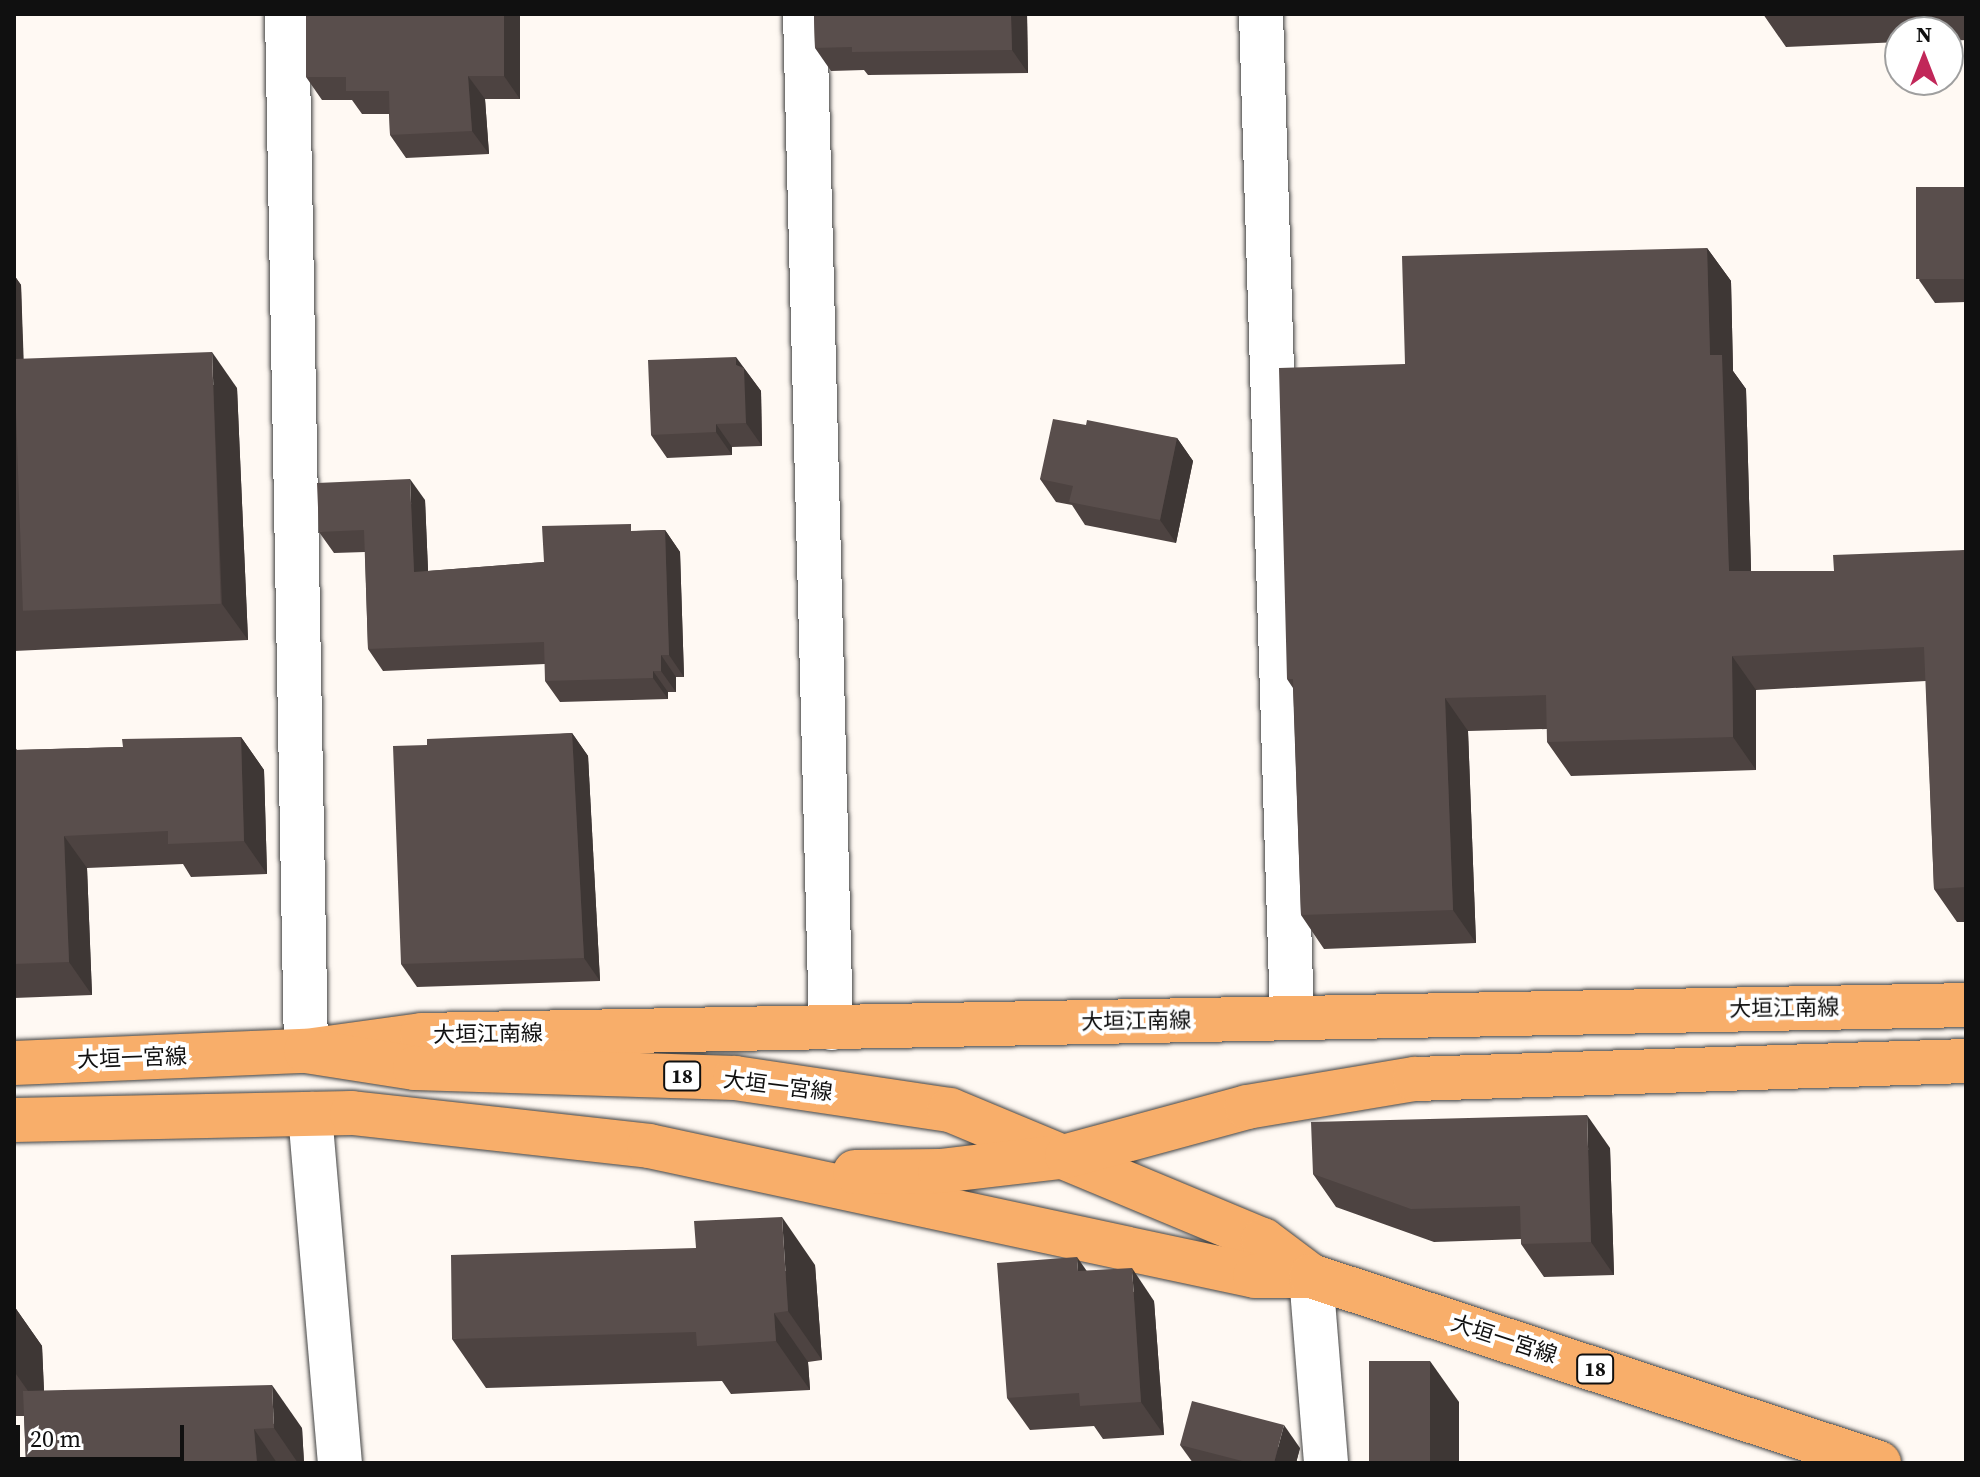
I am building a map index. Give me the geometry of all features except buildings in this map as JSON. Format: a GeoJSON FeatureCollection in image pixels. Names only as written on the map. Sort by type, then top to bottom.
{"type":"FeatureCollection","features":[{"type":"Feature","properties":{"kind":"main road","name":"大垣江南線"},"geometry":{"type":"LineString","coordinates":[[306,1051],[422,1035],[1966,1005]]}},
{"type":"Feature","properties":{"kind":"main road","name":"大垣一宮線"},"geometry":{"type":"LineString","coordinates":[[14,1063],[306,1051],[415,1068],[735,1078],[950,1110],[1263,1240],[1311,1276]]}},
{"type":"Feature","properties":{"kind":"main road"},"geometry":{"type":"LineString","coordinates":[[780,1174],[940,1171],[1067,1156],[1247,1107],[1415,1079],[1966,1061]]}},
{"type":"Feature","properties":{"kind":"main road","name":"大垣一宮線"},"geometry":{"type":"LineString","coordinates":[[14,1120],[352,1113],[649,1146],[1255,1276],[1311,1276],[1879,1463]]}},
{"type":"Feature","properties":{"kind":"street"},"geometry":{"type":"LineString","coordinates":[[287,14],[306,1051]]}},
{"type":"Feature","properties":{"kind":"street"},"geometry":{"type":"LineString","coordinates":[[805,14],[831,1028]]}},
{"type":"Feature","properties":{"kind":"street"},"geometry":{"type":"LineString","coordinates":[[1261,14],[1292,1018]]}},
{"type":"Feature","properties":{"kind":"street"},"geometry":{"type":"LineString","coordinates":[[310,1114],[340,1463]]}},
{"type":"Feature","properties":{"kind":"street"},"geometry":{"type":"LineString","coordinates":[[1311,1276],[1326,1463]]}}]}
